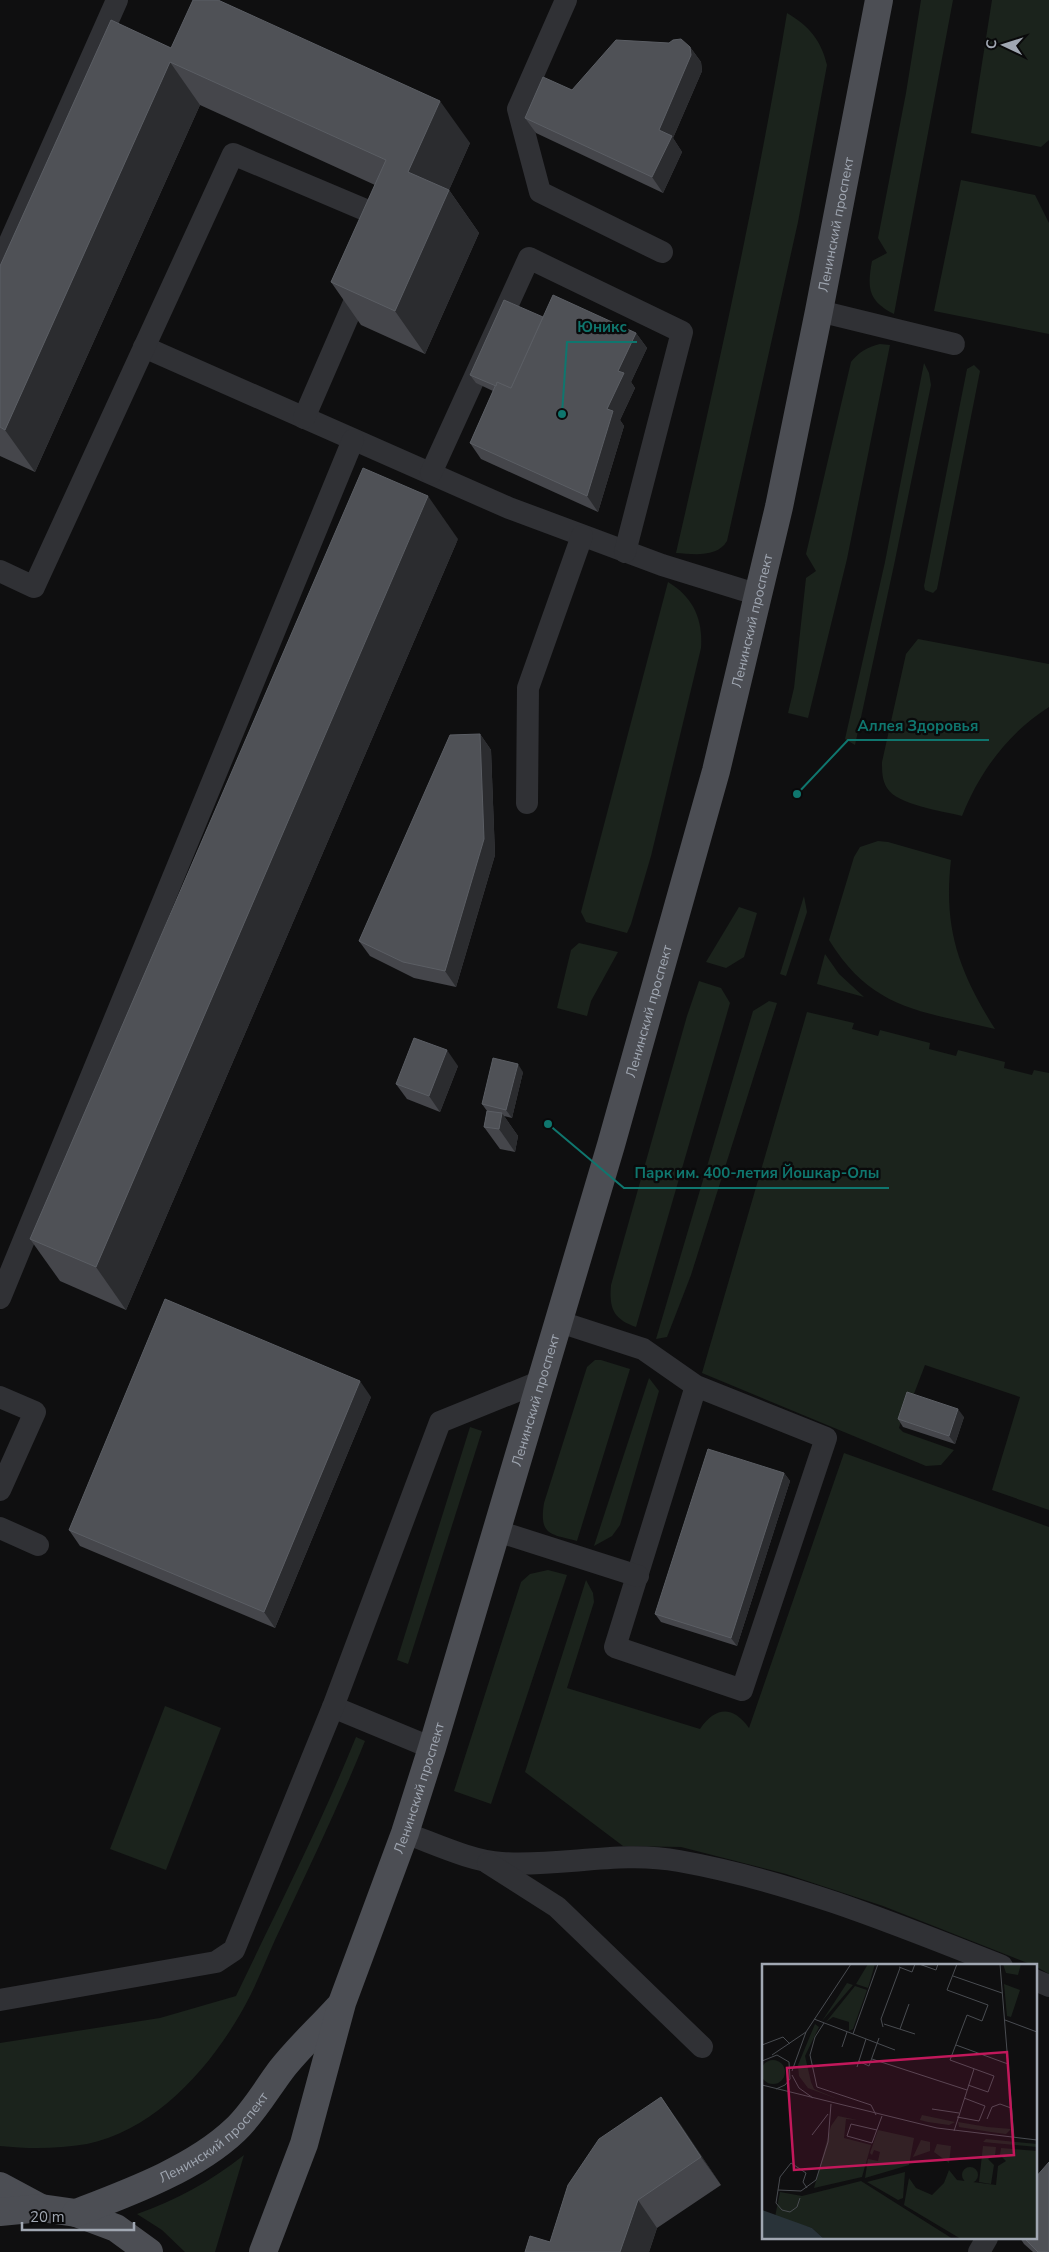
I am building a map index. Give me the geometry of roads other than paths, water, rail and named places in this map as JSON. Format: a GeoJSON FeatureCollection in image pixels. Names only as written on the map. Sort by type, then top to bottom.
{"type":"FeatureCollection","features":[{"type":"Feature","properties":{"kind":"main road","name":"Ленинский проспект"},"geometry":{"type":"LineString","coordinates":[[263,2252],[304,2144],[342,2004],[405,1834],[432,1748],[557,1321],[611,1145],[714,780],[759,595],[819,311],[879,0]]}},
{"type":"Feature","properties":{"kind":"main road","name":"Ленинский проспект"},"geometry":{"type":"LineString","coordinates":[[76,2212],[129,2193],[211,2149],[234,2131],[259,2103],[282,2069],[342,2004]]}},
{"type":"Feature","properties":{"kind":"main road"},"geometry":{"type":"LineString","coordinates":[[0,2186],[42,2208]]}},
{"type":"Feature","properties":{"kind":"main road"},"geometry":{"type":"LineString","coordinates":[[0,2212],[42,2208],[76,2212],[116,2228],[149,2252]]}},
{"type":"Feature","properties":{"kind":"lane"},"geometry":{"type":"LineString","coordinates":[[0,264],[117,0]]}},
{"type":"Feature","properties":{"kind":"lane"},"geometry":{"type":"LineString","coordinates":[[566,0],[518,109],[540,192],[662,252]]}},
{"type":"Feature","properties":{"kind":"lane"},"geometry":{"type":"LineString","coordinates":[[0,571],[34,587],[233,154],[390,220],[382,238]]}},
{"type":"Feature","properties":{"kind":"lane"},"geometry":{"type":"LineString","coordinates":[[431,474],[529,258],[682,332],[625,552]]}},
{"type":"Feature","properties":{"kind":"lane"},"geometry":{"type":"LineString","coordinates":[[304,418],[370,265]]}},
{"type":"Feature","properties":{"kind":"lane"},"geometry":{"type":"LineString","coordinates":[[819,311],[954,344]]}},
{"type":"Feature","properties":{"kind":"lane"},"geometry":{"type":"LineString","coordinates":[[144,347],[509,508],[625,552],[759,595]]}},
{"type":"Feature","properties":{"kind":"lane"},"geometry":{"type":"LineString","coordinates":[[0,1298],[353,440]]}},
{"type":"Feature","properties":{"kind":"lane"},"geometry":{"type":"LineString","coordinates":[[527,803],[528,688],[582,536]]}},
{"type":"Feature","properties":{"kind":"lane"},"geometry":{"type":"LineString","coordinates":[[557,1321],[643,1349],[696,1386],[826,1438],[742,1690],[616,1647],[696,1386]]}},
{"type":"Feature","properties":{"kind":"lane"},"geometry":{"type":"LineString","coordinates":[[0,2000],[216,1962],[234,1950],[333,1707],[440,1422],[539,1382]]}},
{"type":"Feature","properties":{"kind":"lane"},"geometry":{"type":"LineString","coordinates":[[0,1397],[35,1412],[0,1490]]}},
{"type":"Feature","properties":{"kind":"lane"},"geometry":{"type":"LineString","coordinates":[[0,1528],[38,1545]]}},
{"type":"Feature","properties":{"kind":"lane"},"geometry":{"type":"LineString","coordinates":[[497,1531],[638,1576]]}},
{"type":"Feature","properties":{"kind":"lane"},"geometry":{"type":"LineString","coordinates":[[333,1707],[432,1748]]}},
{"type":"Feature","properties":{"kind":"lane"},"geometry":{"type":"LineString","coordinates":[[405,1834],[483,1860],[500,1863],[543,1864],[645,1856],[679,1861],[783,1885],[880,1917],[997,1964]]}},
{"type":"Feature","properties":{"kind":"lane"},"geometry":{"type":"LineString","coordinates":[[483,1860],[556,1907],[702,2047]]}},
{"type":"Feature","properties":{"kind":"lane"},"geometry":{"type":"LineString","coordinates":[[1036,1980],[1049,1986]]}},
{"type":"Feature","properties":{"kind":"lane"},"geometry":{"type":"LineString","coordinates":[[979,2252],[986,2240]]}},
{"type":"Feature","properties":{"kind":"place","name":"Юникс"},"geometry":{"type":"Point","coordinates":[562,414]}},
{"type":"Feature","properties":{"kind":"place","name":"Аллея Здоровья"},"geometry":{"type":"Point","coordinates":[797,794]}},
{"type":"Feature","properties":{"kind":"place","name":"Парк им. 400-летия Йошкар-Олы"},"geometry":{"type":"Point","coordinates":[548,1124]}}]}
